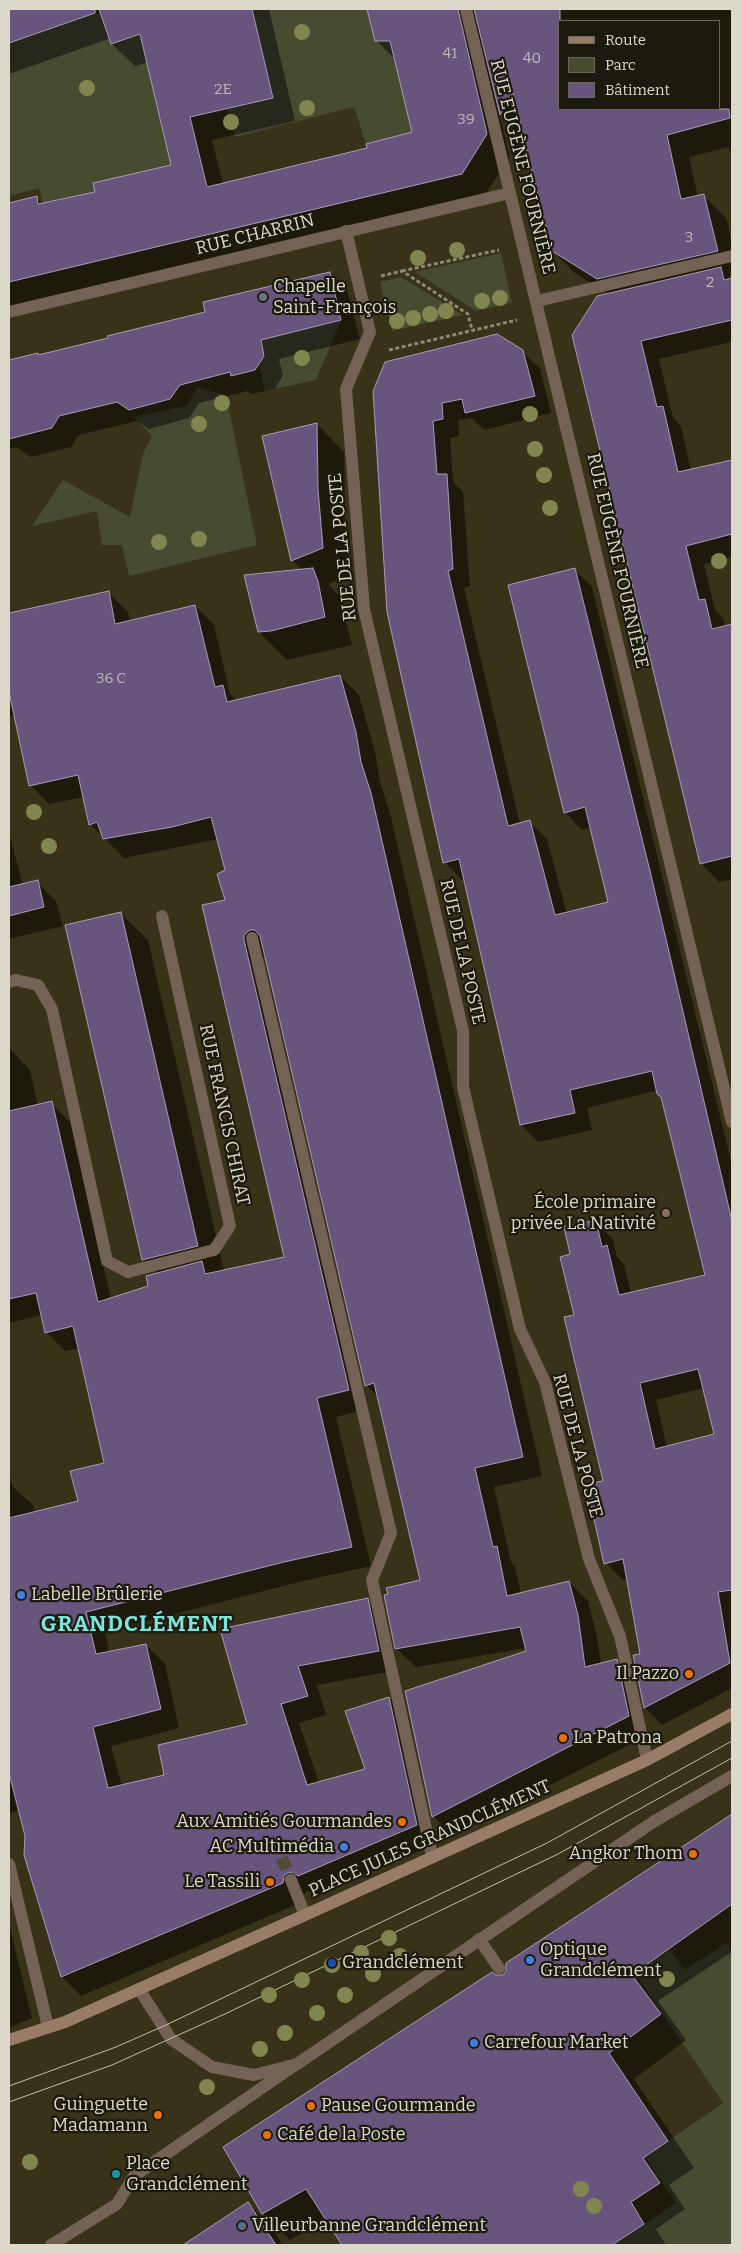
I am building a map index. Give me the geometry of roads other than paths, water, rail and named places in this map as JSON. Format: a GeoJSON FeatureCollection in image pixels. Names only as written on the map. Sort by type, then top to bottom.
{"type":"FeatureCollection","features":[{"type":"Feature","properties":{"kind":"main road","name":"PLACE JULES GRANDCLÉMENT"},"geometry":{"type":"LineString","coordinates":[[9,2040],[65,2022],[305,1915],[646,1760],[732,1714]]}},
{"type":"Feature","properties":{"kind":"street","name":"RUE EUGÈNE FOURNIÈRE"},"geometry":{"type":"LineString","coordinates":[[466,9],[732,1122]]}},
{"type":"Feature","properties":{"kind":"street","name":"RUE CHARRIN"},"geometry":{"type":"LineString","coordinates":[[9,312],[510,192]]}},
{"type":"Feature","properties":{"kind":"street","name":"RUE DE LA POSTE"},"geometry":{"type":"LineString","coordinates":[[346,230],[370,332],[346,389],[364,610],[463,1031],[463,1088],[520,1329],[545,1382],[589,1560],[620,1636],[646,1760]]}},
{"type":"Feature","properties":{"kind":"street"},"geometry":{"type":"LineString","coordinates":[[537,301],[732,256]]}},
{"type":"Feature","properties":{"kind":"street","name":"RUE FRANCIS CHIRAT"},"geometry":{"type":"LineString","coordinates":[[9,982],[16,980],[38,985],[52,1009],[106,1262],[128,1272],[214,1250],[230,1226],[162,916]]}},
{"type":"Feature","properties":{"kind":"street"},"geometry":{"type":"LineString","coordinates":[[252,938],[390,1533],[372,1580],[432,1856]]}},
{"type":"Feature","properties":{"kind":"street"},"geometry":{"type":"LineString","coordinates":[[51,2245],[117,2204],[134,2176],[653,1822],[732,1776]]}},
{"type":"Feature","properties":{"kind":"street"},"geometry":{"type":"LineString","coordinates":[[9,1864],[48,2027]]}},
{"type":"Feature","properties":{"kind":"street"},"geometry":{"type":"LineString","coordinates":[[291,1880],[305,1915]]}},
{"type":"Feature","properties":{"kind":"street"},"geometry":{"type":"LineString","coordinates":[[479,1939],[499,1968]]}},
{"type":"Feature","properties":{"kind":"street"},"geometry":{"type":"LineString","coordinates":[[139,1989],[171,2039],[212,2067],[254,2075],[297,2064]]}},
{"type":"Feature","properties":{"kind":"tunnel"},"geometry":{"type":"LineString","coordinates":[[275,1841],[291,1880]]}},
{"type":"Feature","properties":{"kind":"tram line"},"geometry":{"type":"LineString","coordinates":[[9,2086],[116,2047],[166,2025],[547,1843],[732,1741]]}},
{"type":"Feature","properties":{"kind":"tram line"},"geometry":{"type":"LineString","coordinates":[[9,2102],[112,2065],[227,2013],[558,1854],[732,1758]]}},
{"type":"Feature","properties":{"kind":"place","name":"Chapelle Saint-François"},"geometry":{"type":"Point","coordinates":[263,297]}},
{"type":"Feature","properties":{"kind":"place","name":"École primaire privée La Nativité"},"geometry":{"type":"Point","coordinates":[666,1213]}},
{"type":"Feature","properties":{"kind":"place","name":"Labelle Brûlerie"},"geometry":{"type":"Point","coordinates":[21,1595]}},
{"type":"Feature","properties":{"kind":"place","name":"Il Pazzo"},"geometry":{"type":"Point","coordinates":[689,1674]}},
{"type":"Feature","properties":{"kind":"place","name":"La Patrona"},"geometry":{"type":"Point","coordinates":[563,1738]}},
{"type":"Feature","properties":{"kind":"place","name":"Aux Amitiés Gourmandes"},"geometry":{"type":"Point","coordinates":[402,1822]}},
{"type":"Feature","properties":{"kind":"place","name":"AC Multimédia"},"geometry":{"type":"Point","coordinates":[344,1847]}},
{"type":"Feature","properties":{"kind":"place","name":"Angkor Thom"},"geometry":{"type":"Point","coordinates":[693,1854]}},
{"type":"Feature","properties":{"kind":"place","name":"Le Tassili"},"geometry":{"type":"Point","coordinates":[270,1882]}},
{"type":"Feature","properties":{"kind":"place","name":"Optique Grandclément"},"geometry":{"type":"Point","coordinates":[530,1960]}},
{"type":"Feature","properties":{"kind":"place","name":"Grandclément"},"geometry":{"type":"Point","coordinates":[332,1963]}},
{"type":"Feature","properties":{"kind":"place","name":"Carrefour Market"},"geometry":{"type":"Point","coordinates":[474,2043]}},
{"type":"Feature","properties":{"kind":"place","name":"Pause Gourmande"},"geometry":{"type":"Point","coordinates":[311,2106]}},
{"type":"Feature","properties":{"kind":"place","name":"Guinguette Madamann"},"geometry":{"type":"Point","coordinates":[158,2115]}},
{"type":"Feature","properties":{"kind":"place","name":"Café de la Poste"},"geometry":{"type":"Point","coordinates":[267,2135]}},
{"type":"Feature","properties":{"kind":"place","name":"Place Grandclément"},"geometry":{"type":"Point","coordinates":[116,2174]}},
{"type":"Feature","properties":{"kind":"place","name":"Villeurbanne Grandclément"},"geometry":{"type":"Point","coordinates":[242,2226]}},
{"type":"Feature","properties":{"kind":"district","name":"GRANDCLÉMENT"},"geometry":{"type":"Point","coordinates":[137,1625]}}]}
